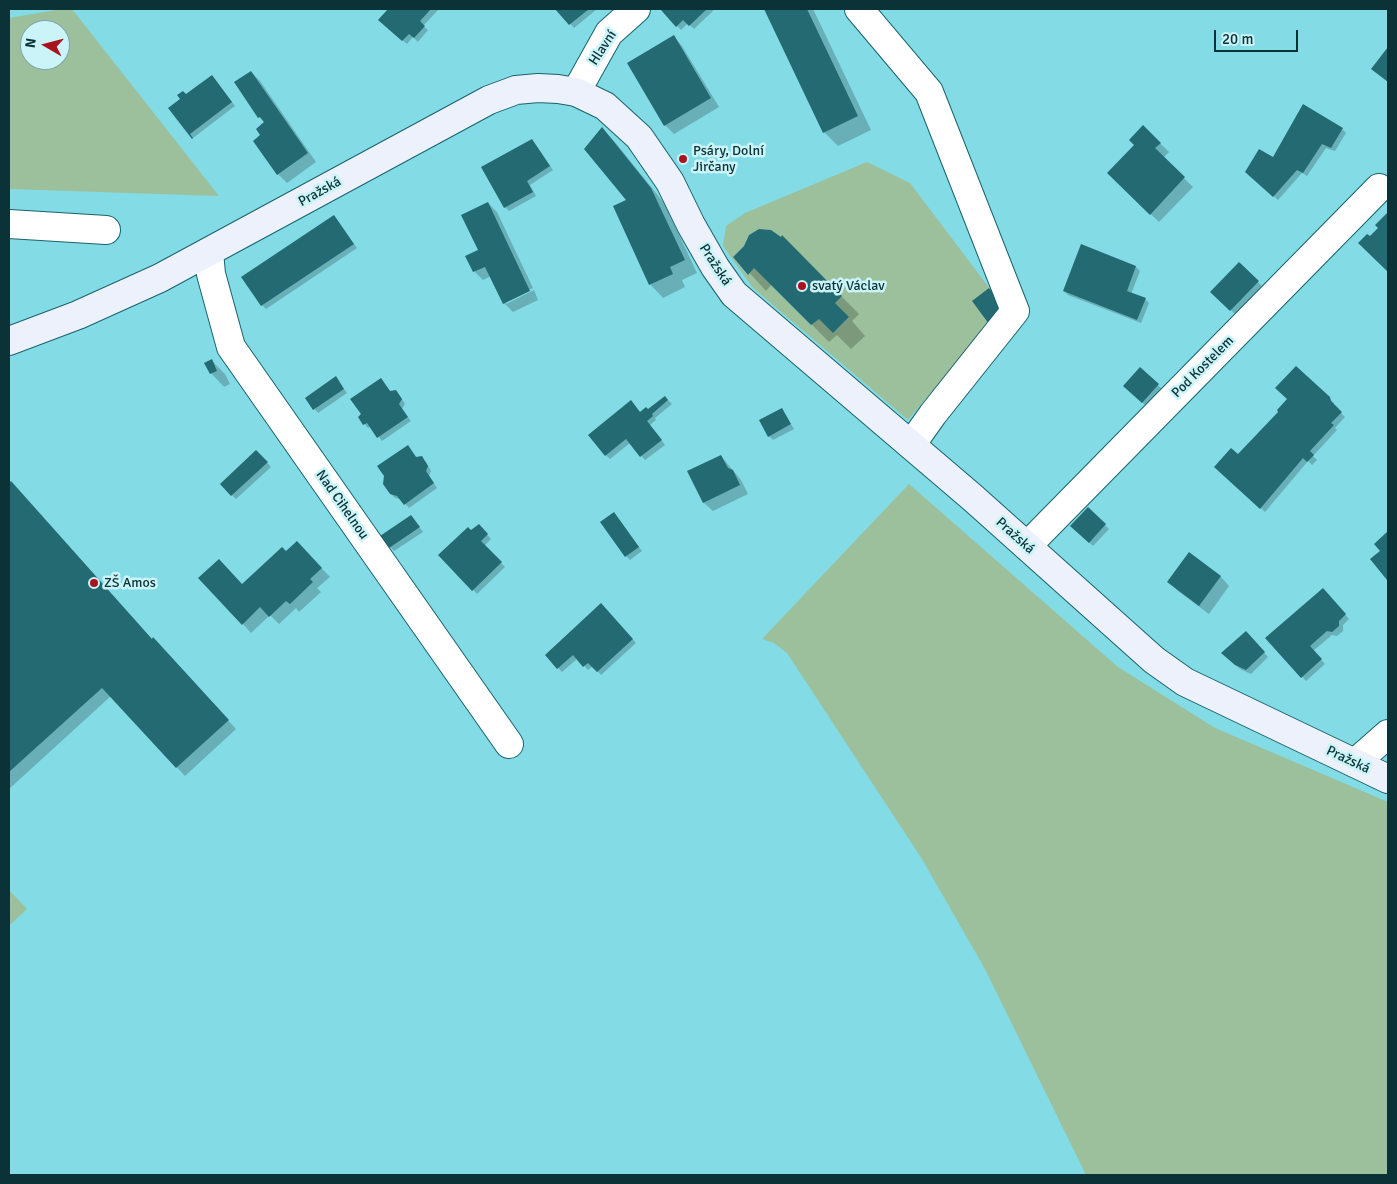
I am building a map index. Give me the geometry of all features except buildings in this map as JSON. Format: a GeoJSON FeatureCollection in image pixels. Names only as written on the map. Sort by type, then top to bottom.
{"type":"FeatureCollection","features":[{"type":"Feature","properties":{"kind":"main road","name":"Pražská"},"geometry":{"type":"LineString","coordinates":[[9,341],[105,303],[209,252],[489,100],[516,90],[558,88],[576,92],[605,106],[639,138],[670,182],[691,225],[715,267],[734,294],[1027,546],[1154,660],[1185,682],[1388,779]]}},
{"type":"Feature","properties":{"kind":"street","name":"Hlavní"},"geometry":{"type":"LineString","coordinates":[[576,92],[609,33],[636,9]]}},
{"type":"Feature","properties":{"kind":"street"},"geometry":{"type":"LineString","coordinates":[[859,9],[930,92],[1015,311],[933,414],[911,445]]}},
{"type":"Feature","properties":{"kind":"street","name":"Pod Kostelem"},"geometry":{"type":"LineString","coordinates":[[1027,546],[1379,188]]}},
{"type":"Feature","properties":{"kind":"street"},"geometry":{"type":"LineString","coordinates":[[9,224],[106,230]]}},
{"type":"Feature","properties":{"kind":"street","name":"Nad Cihelnou"},"geometry":{"type":"LineString","coordinates":[[209,252],[211,274],[231,347],[509,744]]}},
{"type":"Feature","properties":{"kind":"street"},"geometry":{"type":"LineString","coordinates":[[1355,763],[1388,734]]}},
{"type":"Feature","properties":{"kind":"green space"},"geometry":{"type":"Polygon","coordinates":[[[72,9],[219,196],[9,189],[9,18],[72,9]]]}},
{"type":"Feature","properties":{"kind":"green space"},"geometry":{"type":"Polygon","coordinates":[[[867,162],[910,183],[1003,306],[908,420],[753,288],[723,246],[726,226],[745,213],[867,162]],[[759,229],[749,235],[744,246],[733,257],[747,275],[754,268],[811,325],[819,319],[833,333],[849,318],[835,303],[842,296],[782,236],[771,230],[759,229]]]}},
{"type":"Feature","properties":{"kind":"green space"},"geometry":{"type":"Polygon","coordinates":[[[909,484],[1118,667],[1215,728],[1388,802],[1388,1175],[1086,1175],[985,969],[922,859],[787,653],[774,643],[762,639],[909,484]]]}},
{"type":"Feature","properties":{"kind":"green space"},"geometry":{"type":"Polygon","coordinates":[[[9,890],[27,909],[9,926],[9,890]]]}},
{"type":"Feature","properties":{"kind":"place","name":"Psáry, Dolní Jirčany"},"geometry":{"type":"Point","coordinates":[683,159]}},
{"type":"Feature","properties":{"kind":"place","name":"svatý Václav"},"geometry":{"type":"Point","coordinates":[802,286]}},
{"type":"Feature","properties":{"kind":"place","name":"ZŠ Amos"},"geometry":{"type":"Point","coordinates":[94,583]}}]}
